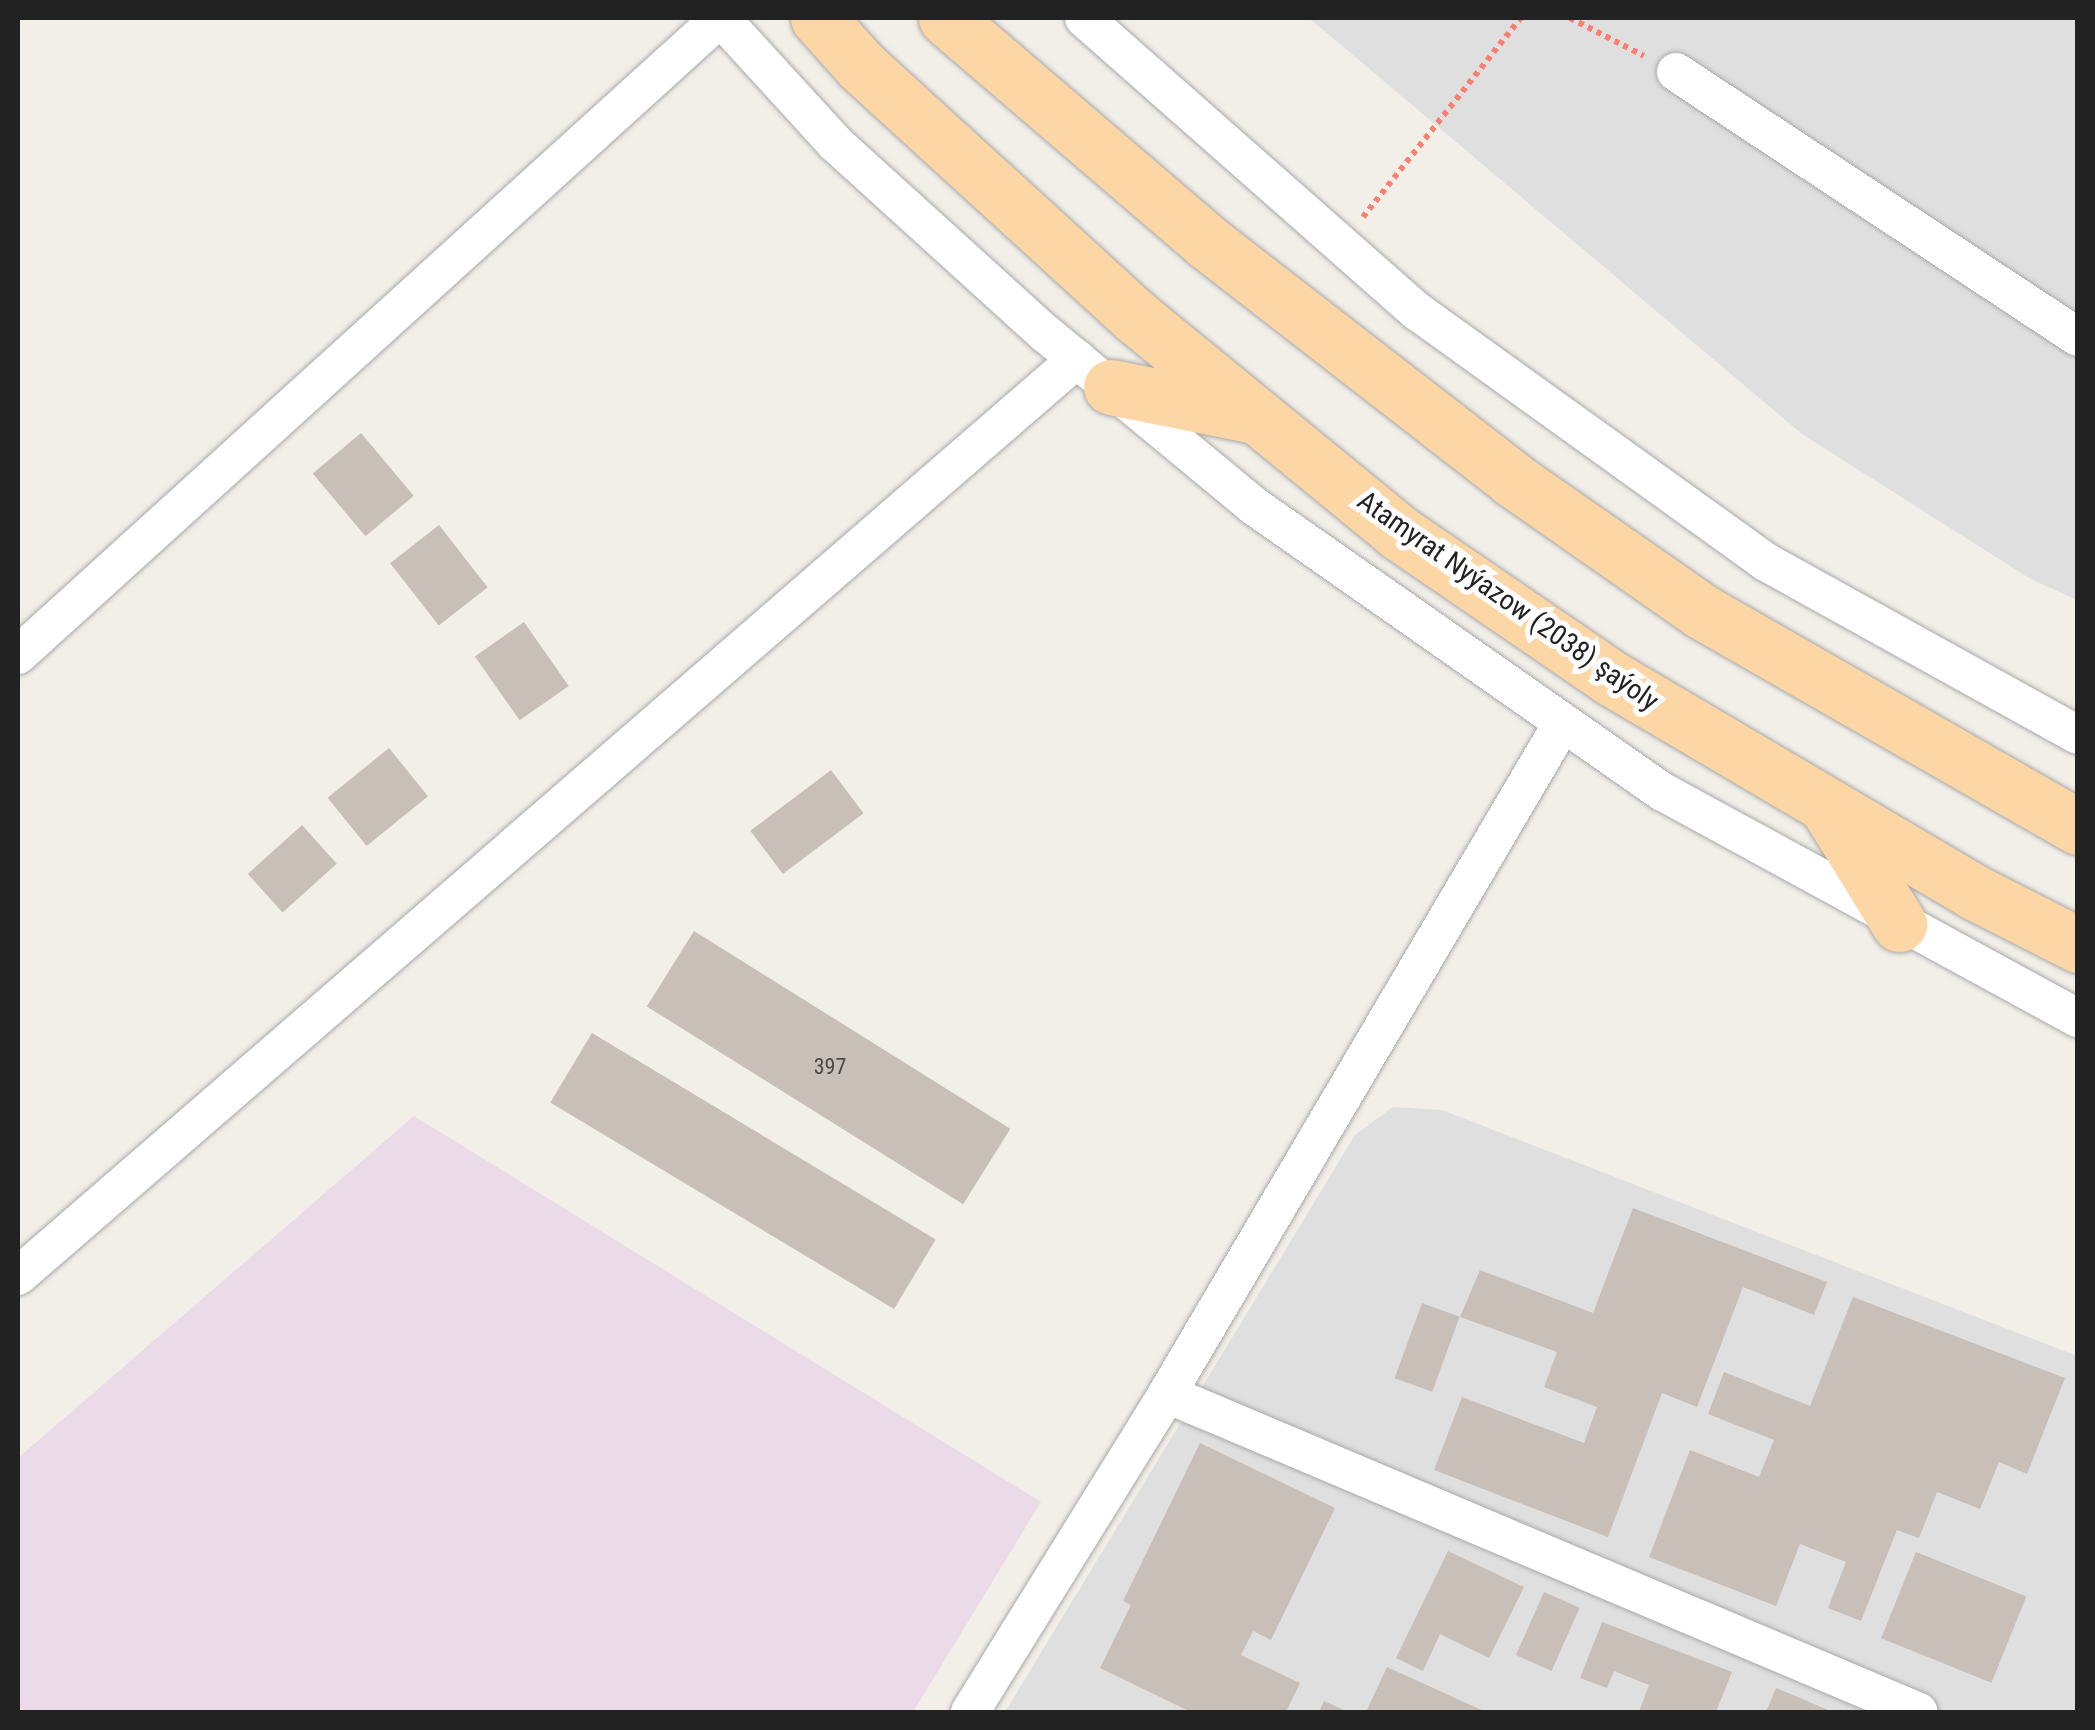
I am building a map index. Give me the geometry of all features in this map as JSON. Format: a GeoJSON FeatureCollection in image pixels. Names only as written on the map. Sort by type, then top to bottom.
{"type":"FeatureCollection","features":[{"type":"Feature","properties":{"kind":"main road","name":"Atamyrat Nyýazow (2038) şaýoly"},"geometry":{"type":"LineString","coordinates":[[818,18],[861,66],[1136,318],[1398,532],[1611,678],[1824,804],[2078,944]]}},
{"type":"Feature","properties":{"kind":"main road"},"geometry":{"type":"LineString","coordinates":[[946,18],[1207,242],[1512,479],[1701,612],[2078,827]]}},
{"type":"Feature","properties":{"kind":"main road"},"geometry":{"type":"LineString","coordinates":[[1094,373],[1256,416]]}},
{"type":"Feature","properties":{"kind":"main road"},"geometry":{"type":"LineString","coordinates":[[1824,804],[1900,924]]}},
{"type":"Feature","properties":{"kind":"street"},"geometry":{"type":"LineString","coordinates":[[18,655],[721,18],[835,143],[1094,373],[1254,506],[1663,792],[2078,1018]]}},
{"type":"Feature","properties":{"kind":"street"},"geometry":{"type":"LineString","coordinates":[[1084,18],[1418,312],[1766,562],[2078,735]]}},
{"type":"Feature","properties":{"kind":"street"},"geometry":{"type":"LineString","coordinates":[[1676,72],[2078,337]]}},
{"type":"Feature","properties":{"kind":"street"},"geometry":{"type":"LineString","coordinates":[[18,1276],[1094,373]]}},
{"type":"Feature","properties":{"kind":"street"},"geometry":{"type":"LineString","coordinates":[[970,1712],[1167,1394],[1562,724]]}},
{"type":"Feature","properties":{"kind":"street"},"geometry":{"type":"LineString","coordinates":[[1167,1394],[1919,1712]]}},
{"type":"Feature","properties":{"kind":"path"},"geometry":{"type":"LineString","coordinates":[[1340,246],[1520,18]]}},
{"type":"Feature","properties":{"kind":"path"},"geometry":{"type":"LineString","coordinates":[[1570,18],[1676,72]]}},
{"type":"Feature","properties":{"kind":"shaded area"},"geometry":{"type":"Polygon","coordinates":[[[1309,18],[2077,18],[2077,600],[2029,578],[1802,434],[1309,18]]]}},
{"type":"Feature","properties":{"kind":"shaded area"},"geometry":{"type":"Polygon","coordinates":[[[1393,1107],[1442,1110],[2077,1356],[2077,1712],[1005,1712],[1355,1135],[1393,1107]]]}},
{"type":"Feature","properties":{"kind":"shaded area"},"geometry":{"type":"Polygon","coordinates":[[[414,1116],[1041,1502],[913,1712],[18,1712],[18,1458],[414,1116]]]}},
{"type":"Feature","properties":{"kind":"building"},"geometry":{"type":"Polygon","coordinates":[[[361,433],[414,496],[365,536],[313,473],[361,433]]]}},
{"type":"Feature","properties":{"kind":"building"},"geometry":{"type":"Polygon","coordinates":[[[439,525],[488,587],[439,625],[390,563],[439,525]]]}},
{"type":"Feature","properties":{"kind":"building"},"geometry":{"type":"Polygon","coordinates":[[[524,622],[569,686],[520,720],[475,656],[524,622]]]}},
{"type":"Feature","properties":{"kind":"building"},"geometry":{"type":"Polygon","coordinates":[[[389,748],[428,796],[367,846],[328,798],[389,748]]]}},
{"type":"Feature","properties":{"kind":"building"},"geometry":{"type":"Polygon","coordinates":[[[831,770],[863,813],[783,874],[750,831],[831,770]]]}},
{"type":"Feature","properties":{"kind":"building"},"geometry":{"type":"Polygon","coordinates":[[[302,825],[337,864],[283,912],[248,874],[302,825]]]}},
{"type":"Feature","properties":{"kind":"building"},"geometry":{"type":"Polygon","coordinates":[[[694,931],[1010,1129],[963,1204],[647,1006],[694,931]]]}},
{"type":"Feature","properties":{"kind":"building"},"geometry":{"type":"Polygon","coordinates":[[[592,1033],[936,1240],[894,1309],[550,1102],[592,1033]]]}},
{"type":"Feature","properties":{"kind":"building"},"geometry":{"type":"Polygon","coordinates":[[[1633,1208],[1827,1282],[1814,1315],[1743,1287],[1697,1407],[1662,1393],[1608,1537],[1434,1470],[1462,1397],[1584,1443],[1597,1407],[1544,1387],[1557,1352],[1460,1317],[1480,1270],[1593,1313],[1633,1208]]]}},
{"type":"Feature","properties":{"kind":"building"},"geometry":{"type":"Polygon","coordinates":[[[1853,1297],[2065,1378],[2027,1474],[1999,1462],[1980,1509],[1937,1492],[1919,1538],[1897,1530],[1861,1621],[1828,1608],[1846,1562],[1800,1544],[1776,1606],[1649,1557],[1690,1450],[1759,1477],[1774,1440],[1708,1414],[1724,1372],[1810,1406],[1853,1297]]]}},
{"type":"Feature","properties":{"kind":"building"},"geometry":{"type":"Polygon","coordinates":[[[1422,1303],[1460,1317],[1432,1392],[1395,1378],[1422,1303]]]}},
{"type":"Feature","properties":{"kind":"building"},"geometry":{"type":"Polygon","coordinates":[[[1200,1443],[1335,1508],[1271,1640],[1253,1631],[1241,1655],[1300,1683],[1286,1712],[1191,1712],[1100,1668],[1131,1605],[1123,1601],[1200,1443]]]}},
{"type":"Feature","properties":{"kind":"building"},"geometry":{"type":"Polygon","coordinates":[[[1448,1551],[1524,1587],[1489,1658],[1440,1634],[1423,1671],[1396,1658],[1448,1551]]]}},
{"type":"Feature","properties":{"kind":"building"},"geometry":{"type":"Polygon","coordinates":[[[1916,1552],[2026,1597],[1991,1683],[1881,1638],[1916,1552]]]}},
{"type":"Feature","properties":{"kind":"building"},"geometry":{"type":"Polygon","coordinates":[[[1544,1592],[1580,1608],[1552,1671],[1516,1655],[1544,1592]]]}},
{"type":"Feature","properties":{"kind":"building"},"geometry":{"type":"Polygon","coordinates":[[[1602,1622],[1732,1672],[1716,1712],[1639,1712],[1649,1685],[1614,1671],[1607,1688],[1580,1678],[1602,1622]]]}},
{"type":"Feature","properties":{"kind":"building"},"geometry":{"type":"Polygon","coordinates":[[[1387,1667],[1486,1712],[1366,1712],[1387,1667]]]}},
{"type":"Feature","properties":{"kind":"building"},"geometry":{"type":"Polygon","coordinates":[[[1776,1688],[1833,1712],[1766,1712],[1776,1688]]]}},
{"type":"Feature","properties":{"kind":"building"},"geometry":{"type":"Polygon","coordinates":[[[1324,1701],[1348,1712],[1319,1712],[1324,1701]]]}}]}
